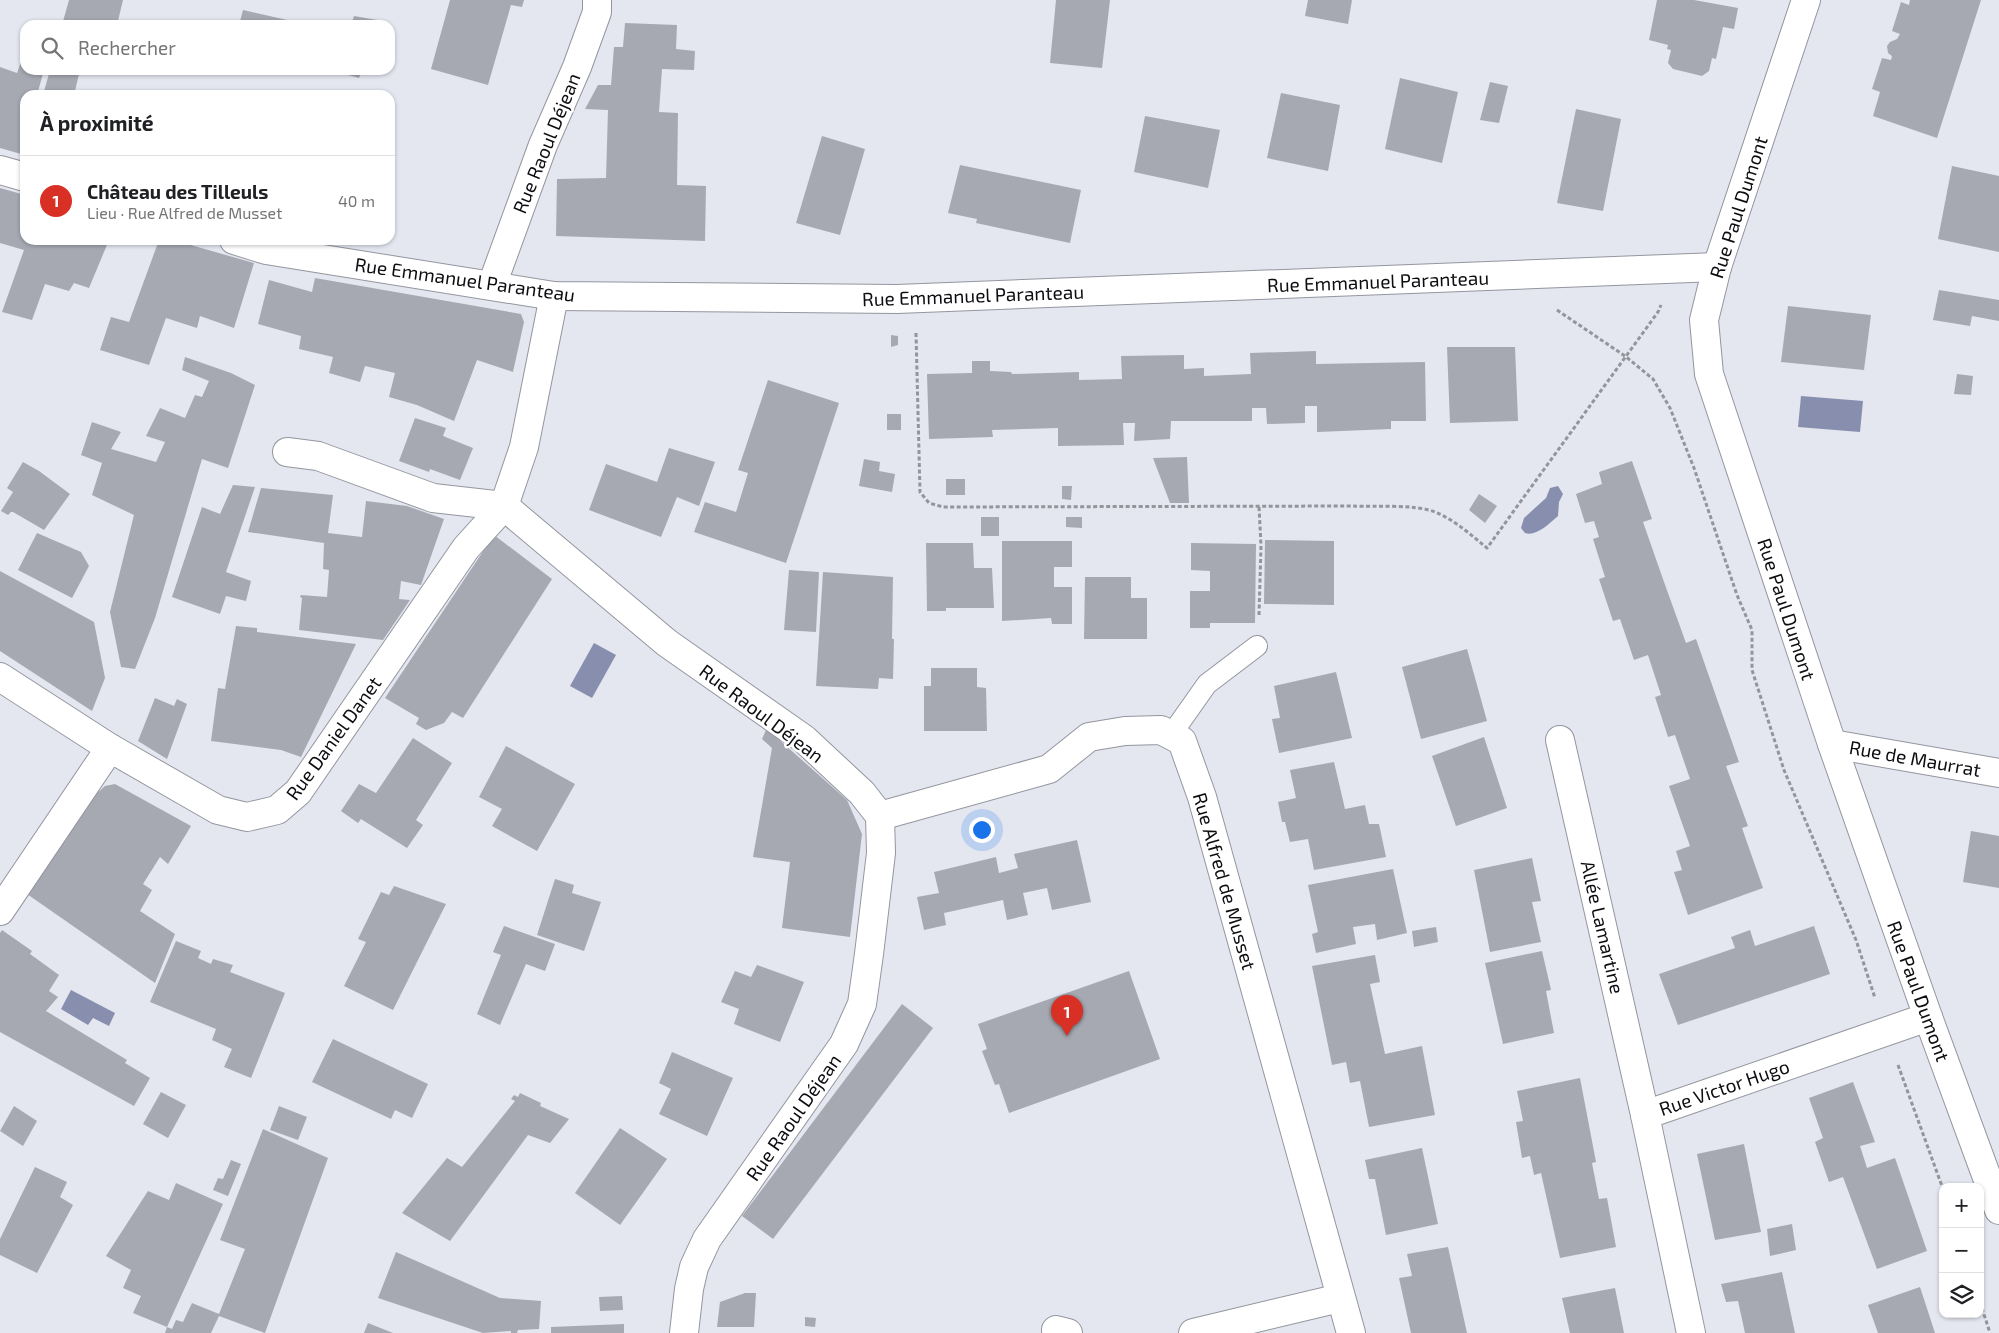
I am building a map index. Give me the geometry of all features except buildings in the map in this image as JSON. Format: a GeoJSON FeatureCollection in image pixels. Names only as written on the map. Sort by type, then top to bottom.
{"type":"FeatureCollection","features":[{"type":"Feature","properties":{"kind":"street","name":"Rue Raoul Déjean"},"geometry":{"type":"LineString","coordinates":[[492,285],[543,145],[577,67],[597,12],[597,0]]}},
{"type":"Feature","properties":{"kind":"street","name":"Rue Paul Dumont"},"geometry":{"type":"LineString","coordinates":[[1806,0],[1717,268],[1704,320],[1709,374],[1832,744],[1928,1017],[1999,1210]]}},
{"type":"Feature","properties":{"kind":"street"},"geometry":{"type":"LineString","coordinates":[[0,170],[20,176]]}},
{"type":"Feature","properties":{"kind":"street","name":"Rue Emmanuel Paranteau"},"geometry":{"type":"LineString","coordinates":[[250,245],[266,250],[554,296],[916,298],[1717,268]]}},
{"type":"Feature","properties":{"kind":"street"},"geometry":{"type":"LineString","coordinates":[[287,452],[318,456],[433,498],[504,506],[524,447],[554,296]]}},
{"type":"Feature","properties":{"kind":"street","name":"Rue Raoul Déjean"},"geometry":{"type":"LineString","coordinates":[[504,506],[667,643],[804,739],[862,792],[880,816],[881,853],[870,954],[862,1004],[844,1044],[707,1239],[694,1266],[689,1289],[684,1333]]}},
{"type":"Feature","properties":{"kind":"street","name":"Rue Daniel Danet"},"geometry":{"type":"LineString","coordinates":[[0,677],[110,748],[218,810],[247,817],[277,810],[298,792],[466,548],[504,506]]}},
{"type":"Feature","properties":{"kind":"street"},"geometry":{"type":"LineString","coordinates":[[880,816],[1050,769],[1089,737],[1125,731],[1161,730],[1171,735]]}},
{"type":"Feature","properties":{"kind":"street","name":"Rue Alfred de Musset"},"geometry":{"type":"LineString","coordinates":[[1171,735],[1182,741],[1202,797],[1351,1333]]}},
{"type":"Feature","properties":{"kind":"street","name":"Allée Lamartine"},"geometry":{"type":"LineString","coordinates":[[1560,740],[1645,1115]]}},
{"type":"Feature","properties":{"kind":"street","name":"Rue de Maurrat"},"geometry":{"type":"LineString","coordinates":[[1832,744],[1999,773]]}},
{"type":"Feature","properties":{"kind":"street"},"geometry":{"type":"LineString","coordinates":[[0,911],[110,748]]}},
{"type":"Feature","properties":{"kind":"street","name":"Rue Victor Hugo"},"geometry":{"type":"LineString","coordinates":[[1691,1333],[1645,1115],[1928,1017]]}},
{"type":"Feature","properties":{"kind":"street"},"geometry":{"type":"LineString","coordinates":[[1192,1333],[1340,1298]]}},
{"type":"Feature","properties":{"kind":"lane"},"geometry":{"type":"LineString","coordinates":[[1171,735],[1207,684],[1257,646]]}},
{"type":"Feature","properties":{"kind":"path"},"geometry":{"type":"LineString","coordinates":[[916,298],[920,492],[929,503],[942,507],[1386,507],[1434,512],[1462,528],[1487,548],[1658,312],[1676,269]]}},
{"type":"Feature","properties":{"kind":"path"},"geometry":{"type":"LineString","coordinates":[[1552,306],[1625,356],[1653,379],[1670,408],[1694,468],[1737,595],[1752,630],[1752,670],[1784,770],[1856,940],[1885,1031],[1940,1183]]}},
{"type":"Feature","properties":{"kind":"path"},"geometry":{"type":"LineString","coordinates":[[1257,646],[1261,546],[1260,506]]}},
{"type":"Feature","properties":{"kind":"path"},"geometry":{"type":"LineString","coordinates":[[1984,1314],[1990,1333]]}},
{"type":"Feature","properties":{"kind":"water"},"geometry":{"type":"Polygon","coordinates":[[[1801,396],[1863,401],[1860,432],[1798,427],[1801,396]]]}},
{"type":"Feature","properties":{"kind":"water"},"geometry":{"type":"Polygon","coordinates":[[[1558,486],[1563,494],[1559,502],[1558,516],[1538,531],[1529,534],[1525,533],[1521,528],[1524,518],[1546,498],[1550,488],[1558,486]]]}},
{"type":"Feature","properties":{"kind":"water"},"geometry":{"type":"Polygon","coordinates":[[[594,643],[616,655],[592,698],[570,686],[594,643]]]}},
{"type":"Feature","properties":{"kind":"water"},"geometry":{"type":"Polygon","coordinates":[[[71,990],[115,1013],[109,1026],[93,1018],[88,1025],[61,1009],[71,990]]]}},
{"type":"Feature","properties":{"kind":"place","name":"Château des Tilleuls"},"geometry":{"type":"Point","coordinates":[1067,1036]}}]}
